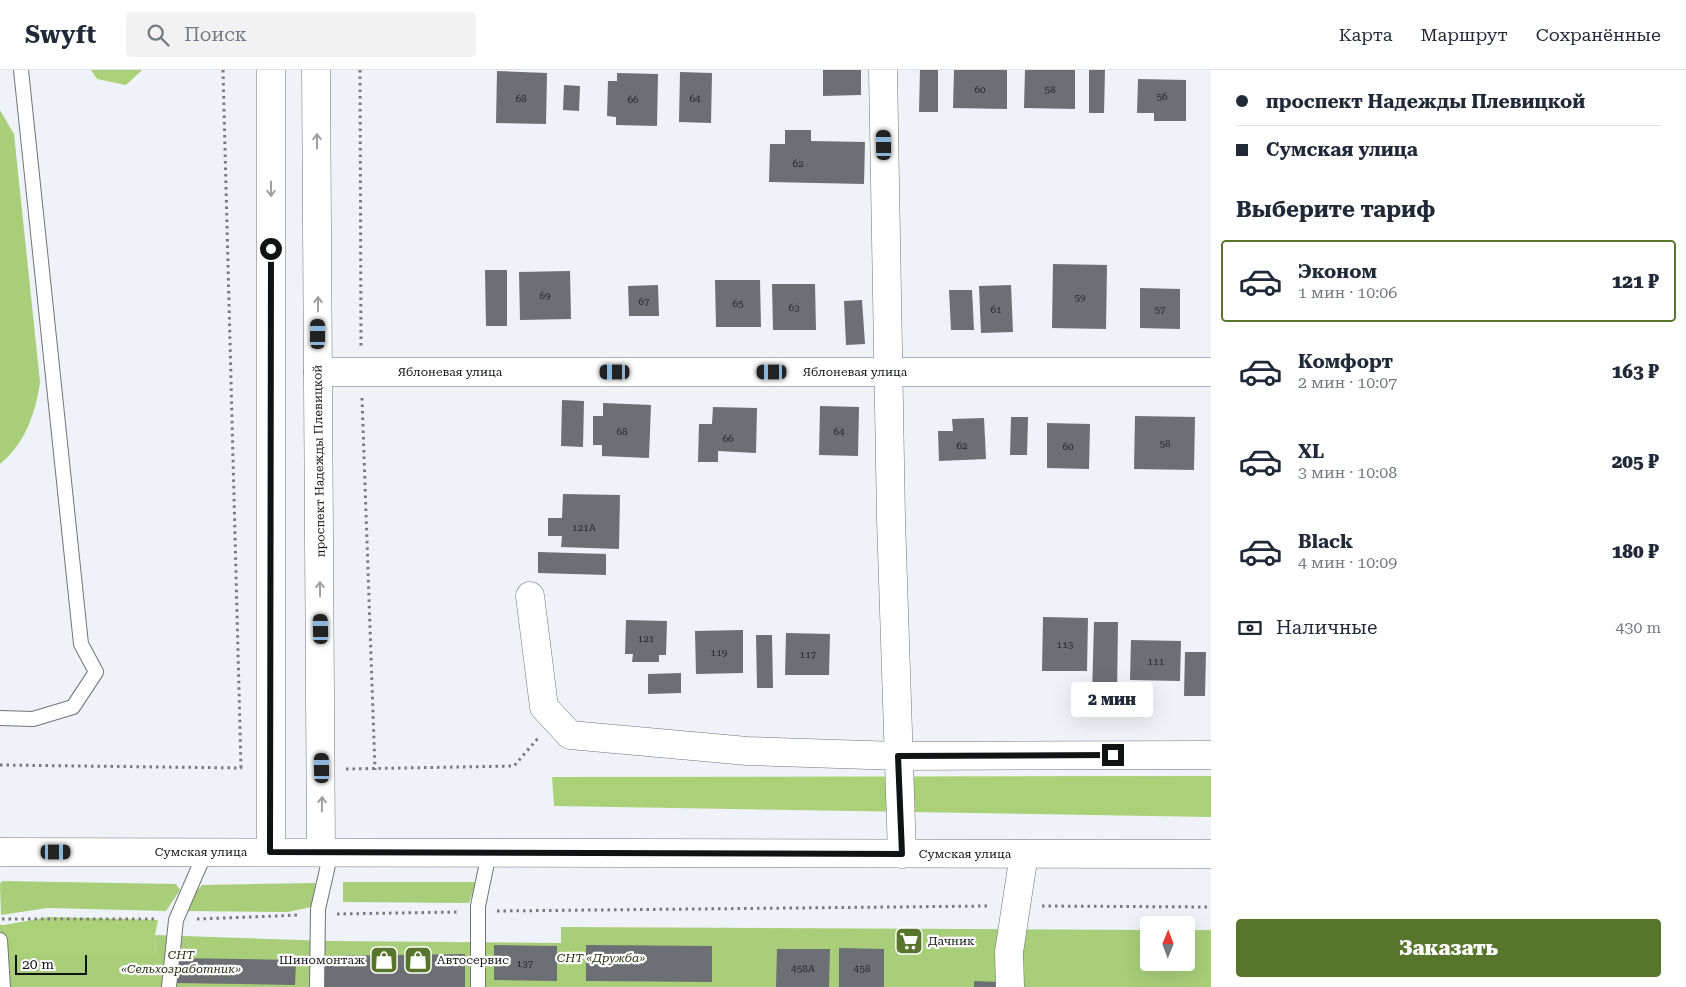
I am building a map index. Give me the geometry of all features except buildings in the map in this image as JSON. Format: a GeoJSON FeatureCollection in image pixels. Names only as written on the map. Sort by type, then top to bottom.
{"type":"FeatureCollection","features":[{"type":"Feature","properties":{"kind":"main road"},"geometry":{"type":"LineString","coordinates":[[270,852],[271,70]]}},
{"type":"Feature","properties":{"kind":"main road","name":"проспект Надежды Плевицкой"},"geometry":{"type":"LineString","coordinates":[[316,70],[318,372],[326,852]]}},
{"type":"Feature","properties":{"kind":"main road"},"geometry":{"type":"LineString","coordinates":[[883,70],[891,520],[902,854]]}},
{"type":"Feature","properties":{"kind":"main road","name":"Яблоневая улица"},"geometry":{"type":"LineString","coordinates":[[318,372],[1211,372]]}},
{"type":"Feature","properties":{"kind":"main road"},"geometry":{"type":"LineString","coordinates":[[530,596],[544,707],[570,735],[747,751],[898,756],[1211,755]]}},
{"type":"Feature","properties":{"kind":"main road","name":"Сумская улица"},"geometry":{"type":"LineString","coordinates":[[0,852],[1211,854]]}},
{"type":"Feature","properties":{"kind":"main road"},"geometry":{"type":"LineString","coordinates":[[1010,987],[1009,952],[1024,854]]}},
{"type":"Feature","properties":{"kind":"lane"},"geometry":{"type":"LineString","coordinates":[[0,718],[33,719],[73,707],[96,672],[81,644],[21,70]]}},
{"type":"Feature","properties":{"kind":"lane"},"geometry":{"type":"LineString","coordinates":[[317,987],[318,914],[326,852]]}},
{"type":"Feature","properties":{"kind":"lane"},"geometry":{"type":"LineString","coordinates":[[169,982],[176,920],[205,853]]}},
{"type":"Feature","properties":{"kind":"lane"},"geometry":{"type":"LineString","coordinates":[[478,987],[478,912],[488,853]]}},
{"type":"Feature","properties":{"kind":"lane"},"geometry":{"type":"LineString","coordinates":[[0,940],[3,982]]}},
{"type":"Feature","properties":{"kind":"path"},"geometry":{"type":"LineString","coordinates":[[0,765],[241,768],[224,70]]}},
{"type":"Feature","properties":{"kind":"path"},"geometry":{"type":"LineString","coordinates":[[360,70],[362,372],[375,770],[514,766],[543,733],[570,735]]}},
{"type":"Feature","properties":{"kind":"path"},"geometry":{"type":"LineString","coordinates":[[0,919],[176,920],[318,914],[1016,906],[1211,907]]}},
{"type":"Feature","properties":{"kind":"green space"},"geometry":{"type":"Polygon","coordinates":[[[91,70],[142,70],[126,85],[97,79],[91,70]]]}},
{"type":"Feature","properties":{"kind":"green space"},"geometry":{"type":"Polygon","coordinates":[[[0,110],[14,134],[40,382],[36,405],[28,427],[16,447],[0,464],[0,110]]]}},
{"type":"Feature","properties":{"kind":"green space"},"geometry":{"type":"Polygon","coordinates":[[[1211,776],[1211,817],[554,806],[552,777],[1211,776]]]}},
{"type":"Feature","properties":{"kind":"green space"},"geometry":{"type":"Polygon","coordinates":[[[2,881],[176,884],[180,890],[166,911],[47,908],[1,915],[0,884],[2,881]]]}},
{"type":"Feature","properties":{"kind":"green space"},"geometry":{"type":"Polygon","coordinates":[[[343,882],[476,882],[469,903],[343,902],[343,882]]]}},
{"type":"Feature","properties":{"kind":"green space"},"geometry":{"type":"Polygon","coordinates":[[[315,883],[316,889],[311,907],[288,912],[186,911],[195,893],[202,885],[315,883]]]}},
{"type":"Feature","properties":{"kind":"green space"},"geometry":{"type":"Polygon","coordinates":[[[49,917],[158,920],[155,935],[156,956],[9,956],[4,925],[49,917]]]}},
{"type":"Feature","properties":{"kind":"green space"},"geometry":{"type":"Polygon","coordinates":[[[0,925],[4,925],[9,956],[156,955],[155,935],[329,941],[561,943],[561,927],[1140,930],[1140,971],[1195,971],[1195,930],[1211,930],[1211,987],[0,987],[0,925]]]}},
{"type":"Feature","properties":{"kind":"place","name":"Дачник"},"geometry":{"type":"Point","coordinates":[909,941]}},
{"type":"Feature","properties":{"kind":"place","name":"Шиномонтаж"},"geometry":{"type":"Point","coordinates":[384,960]}},
{"type":"Feature","properties":{"kind":"place","name":"Автосервис"},"geometry":{"type":"Point","coordinates":[418,960]}},
{"type":"Feature","properties":{"kind":"route"},"geometry":{"type":"LineString","coordinates":[[271,249],[270,852],[902,854],[898,756],[1113,755]]}},
{"type":"Feature","properties":{"kind":"park label","name":"СНТ «Дружба»"},"geometry":{"type":"Point","coordinates":[601,958]}},
{"type":"Feature","properties":{"kind":"park label","name":"СНТ «Сельхозработник»"},"geometry":{"type":"Point","coordinates":[181,962]}}]}
